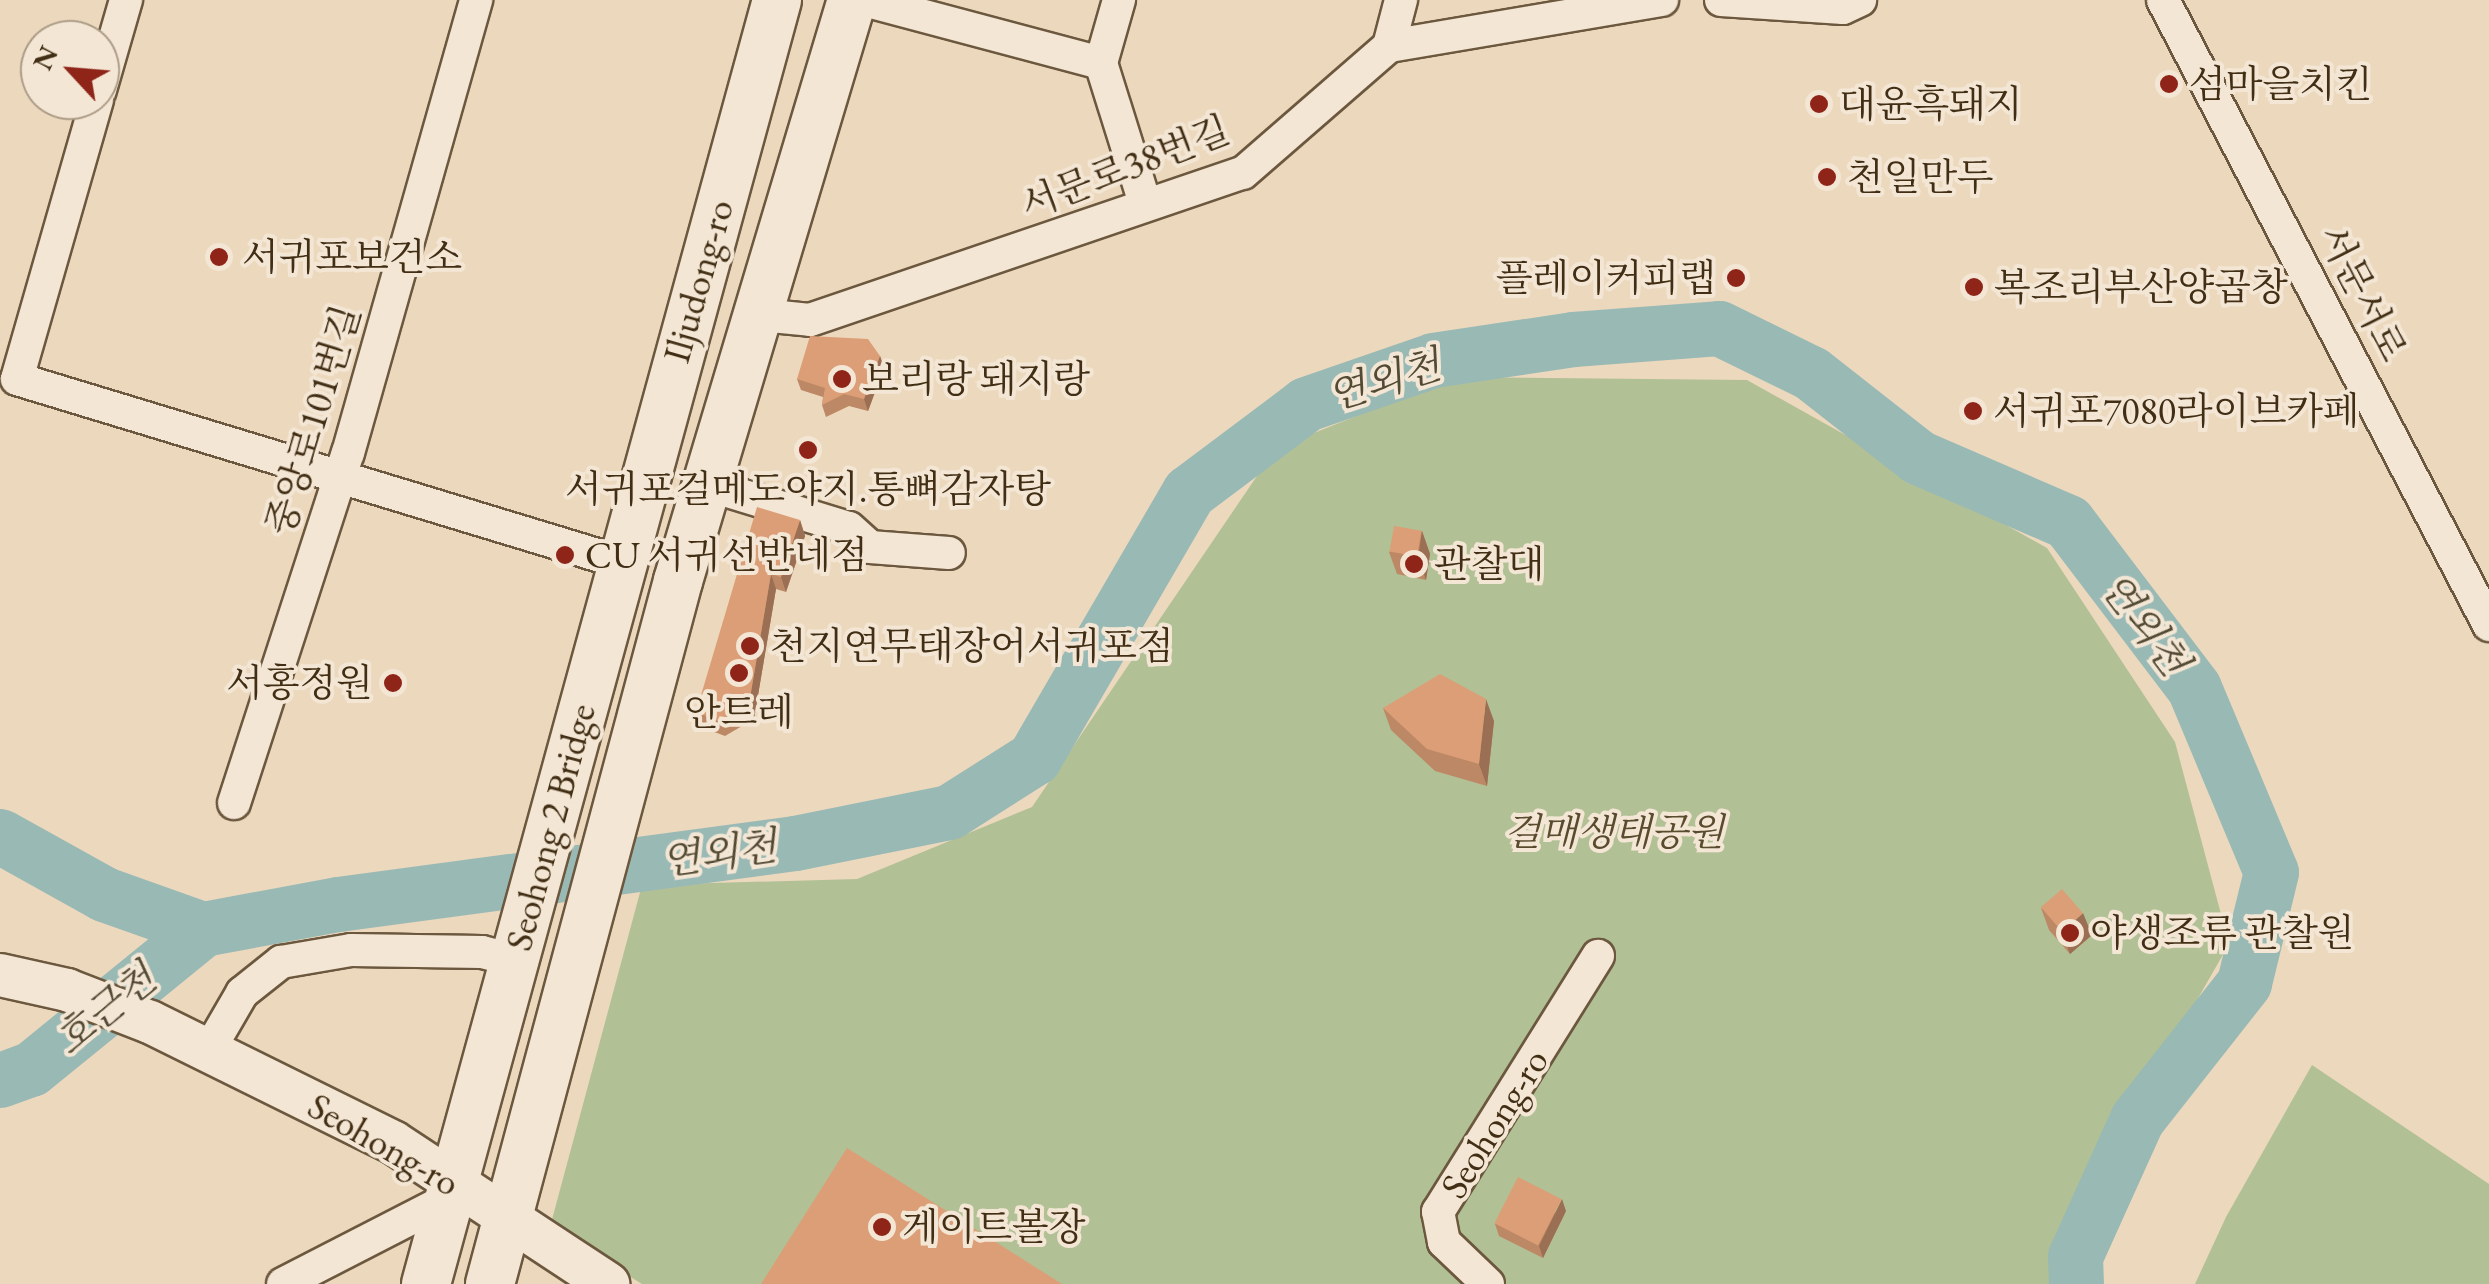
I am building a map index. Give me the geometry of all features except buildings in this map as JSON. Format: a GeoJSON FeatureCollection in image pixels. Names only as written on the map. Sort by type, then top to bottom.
{"type":"FeatureCollection","features":[{"type":"Feature","properties":{"kind":"main road","name":"Iljudong-ro"},"geometry":{"type":"LineString","coordinates":[[620,562],[777,0]]}},
{"type":"Feature","properties":{"kind":"main road","name":"Iljudong-ro"},"geometry":{"type":"LineString","coordinates":[[678,581],[762,315],[852,0]]}},
{"type":"Feature","properties":{"kind":"main road","name":"Seohong 2 Bridge"},"geometry":{"type":"LineString","coordinates":[[454,1190],[620,562]]}},
{"type":"Feature","properties":{"kind":"main road","name":"Seohong 2 Bridge"},"geometry":{"type":"LineString","coordinates":[[512,1222],[536,1103],[678,581]]}},
{"type":"Feature","properties":{"kind":"main road"},"geometry":{"type":"LineString","coordinates":[[426,1284],[454,1190]]}},
{"type":"Feature","properties":{"kind":"main road"},"geometry":{"type":"LineString","coordinates":[[490,1284],[512,1222]]}},
{"type":"Feature","properties":{"kind":"street","name":"중앙로101번길"},"geometry":{"type":"LineString","coordinates":[[234,803],[340,477],[476,0]]}},
{"type":"Feature","properties":{"kind":"street"},"geometry":{"type":"LineString","coordinates":[[864,0],[1101,64]]}},
{"type":"Feature","properties":{"kind":"street"},"geometry":{"type":"LineString","coordinates":[[1119,0],[1101,64],[1145,203]]}},
{"type":"Feature","properties":{"kind":"street"},"geometry":{"type":"LineString","coordinates":[[1401,0],[1389,46],[1662,0]]}},
{"type":"Feature","properties":{"kind":"street"},"geometry":{"type":"LineString","coordinates":[[1721,0],[1842,8],[1860,0]]}},
{"type":"Feature","properties":{"kind":"street","name":"서문서로"},"geometry":{"type":"LineString","coordinates":[[2163,0],[2489,625]]}},
{"type":"Feature","properties":{"kind":"street","name":"서문로38번길"},"geometry":{"type":"LineString","coordinates":[[762,315],[810,320],[1145,203],[1244,173],[1389,46]]}},
{"type":"Feature","properties":{"kind":"street"},"geometry":{"type":"LineString","coordinates":[[91,120],[17,378],[620,562]]}},
{"type":"Feature","properties":{"kind":"street"},"geometry":{"type":"LineString","coordinates":[[708,485],[849,528],[870,548],[950,553]]}},
{"type":"Feature","properties":{"kind":"street"},"geometry":{"type":"LineString","coordinates":[[209,1050],[242,993],[282,962],[351,950],[482,952],[515,960]]}},
{"type":"Feature","properties":{"kind":"street","name":"Seohong-ro"},"geometry":{"type":"LineString","coordinates":[[1488,1284],[1444,1242],[1438,1212],[1598,956]]}},
{"type":"Feature","properties":{"kind":"street","name":"Seohong-ro"},"geometry":{"type":"LineString","coordinates":[[0,975],[67,990],[150,1022],[393,1142],[454,1190],[608,1284]]}},
{"type":"Feature","properties":{"kind":"street"},"geometry":{"type":"LineString","coordinates":[[283,1284],[454,1190]]}},
{"type":"Feature","properties":{"kind":"green space","name":"걸매생태공원"},"geometry":{"type":"Polygon","coordinates":[[[1455,377],[1747,380],[2047,548],[2175,742],[2229,944],[2092,1184],[2072,1284],[642,1284],[550,1227],[642,885],[857,879],[1032,807],[1276,448],[1455,377]]]}},
{"type":"Feature","properties":{"kind":"green space"},"geometry":{"type":"Polygon","coordinates":[[[2312,1065],[2489,1184],[2489,1284],[2195,1284],[2226,1217],[2312,1065]]]}},
{"type":"Feature","properties":{"kind":"waterway","name":"연외천"},"geometry":{"type":"LineString","coordinates":[[0,836],[104,894],[203,929],[338,904],[795,843],[949,812],[1034,758],[1189,492],[1306,404],[1433,360],[1573,339],[1719,328],[1811,373],[1918,457],[2068,522],[2194,688],[2271,872],[2244,983],[2137,1119],[2075,1256],[2076,1284]]}},
{"type":"Feature","properties":{"kind":"waterway","name":"호근천"},"geometry":{"type":"LineString","coordinates":[[0,1080],[31,1069],[203,929]]}},
{"type":"Feature","properties":{"kind":"place","name":"섬마을치킨"},"geometry":{"type":"Point","coordinates":[2169,84]}},
{"type":"Feature","properties":{"kind":"place","name":"대윤흑돼지"},"geometry":{"type":"Point","coordinates":[1819,104]}},
{"type":"Feature","properties":{"kind":"place","name":"천일만두"},"geometry":{"type":"Point","coordinates":[1827,177]}},
{"type":"Feature","properties":{"kind":"place","name":"서귀포보건소"},"geometry":{"type":"Point","coordinates":[219,257]}},
{"type":"Feature","properties":{"kind":"place","name":"플레이커피랩"},"geometry":{"type":"Point","coordinates":[1736,278]}},
{"type":"Feature","properties":{"kind":"place","name":"복조리부산양곱창"},"geometry":{"type":"Point","coordinates":[1974,287]}},
{"type":"Feature","properties":{"kind":"place","name":"보리랑 돼지랑"},"geometry":{"type":"Point","coordinates":[842,379]}},
{"type":"Feature","properties":{"kind":"place","name":"서귀포7080라이브카페"},"geometry":{"type":"Point","coordinates":[1973,411]}},
{"type":"Feature","properties":{"kind":"place","name":"서귀포걸메도야지.통뼈감자탕"},"geometry":{"type":"Point","coordinates":[808,450]}},
{"type":"Feature","properties":{"kind":"place","name":"CU 서귀선반네점"},"geometry":{"type":"Point","coordinates":[565,555]}},
{"type":"Feature","properties":{"kind":"place","name":"관찰대"},"geometry":{"type":"Point","coordinates":[1414,564]}},
{"type":"Feature","properties":{"kind":"place","name":"천지연무태장어서귀포점"},"geometry":{"type":"Point","coordinates":[750,646]}},
{"type":"Feature","properties":{"kind":"place","name":"안트레"},"geometry":{"type":"Point","coordinates":[739,673]}},
{"type":"Feature","properties":{"kind":"place","name":"서홍정원"},"geometry":{"type":"Point","coordinates":[393,683]}},
{"type":"Feature","properties":{"kind":"place","name":"야생조류 관찰원"},"geometry":{"type":"Point","coordinates":[2070,933]}},
{"type":"Feature","properties":{"kind":"place","name":"게이트볼장"},"geometry":{"type":"Point","coordinates":[882,1227]}}]}
